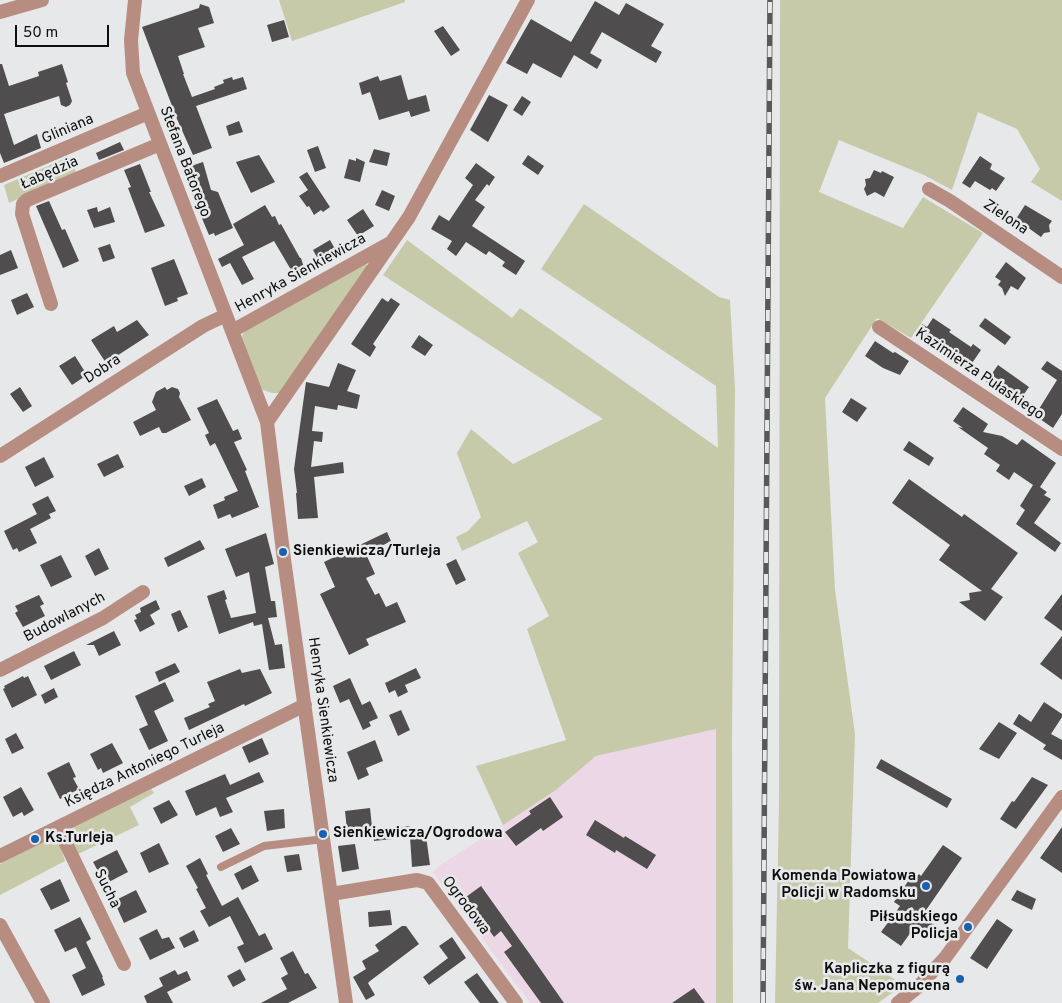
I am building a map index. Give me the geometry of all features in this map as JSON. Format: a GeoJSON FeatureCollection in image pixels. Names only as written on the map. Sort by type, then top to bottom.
{"type":"FeatureCollection","features":[{"type":"Feature","properties":{"kind":"street"},"geometry":{"type":"LineString","coordinates":[[0,12],[42,0]]}},
{"type":"Feature","properties":{"kind":"street","name":"Stefana Batorego"},"geometry":{"type":"LineString","coordinates":[[135,0],[131,54],[133,73],[232,331]]}},
{"type":"Feature","properties":{"kind":"street","name":"Henryka Sienkiewicza"},"geometry":{"type":"LineString","coordinates":[[267,422],[409,217],[528,0]]}},
{"type":"Feature","properties":{"kind":"street","name":"Gliniana"},"geometry":{"type":"LineString","coordinates":[[0,176],[148,114]]}},
{"type":"Feature","properties":{"kind":"street","name":"Łabędzia"},"geometry":{"type":"LineString","coordinates":[[51,304],[22,214],[23,204],[160,144]]}},
{"type":"Feature","properties":{"kind":"street","name":"Zielona"},"geometry":{"type":"LineString","coordinates":[[929,189],[950,201],[1062,277]]}},
{"type":"Feature","properties":{"kind":"street","name":"Henryka Sienkiewicza"},"geometry":{"type":"LineString","coordinates":[[346,1003],[267,422],[232,331],[392,242]]}},
{"type":"Feature","properties":{"kind":"street","name":"Dobra"},"geometry":{"type":"LineString","coordinates":[[0,456],[203,326],[226,315]]}},
{"type":"Feature","properties":{"kind":"street","name":"Kazimierza Pułaskiego"},"geometry":{"type":"LineString","coordinates":[[879,327],[1062,449]]}},
{"type":"Feature","properties":{"kind":"street","name":"Budowlanych"},"geometry":{"type":"LineString","coordinates":[[0,670],[103,618],[143,592]]}},
{"type":"Feature","properties":{"kind":"street","name":"Księdza Antoniego Turleja"},"geometry":{"type":"LineString","coordinates":[[0,856],[304,705]]}},
{"type":"Feature","properties":{"kind":"street"},"geometry":{"type":"LineString","coordinates":[[898,1003],[919,986],[945,958],[1062,797]]}},
{"type":"Feature","properties":{"kind":"street","name":"Sucha"},"geometry":{"type":"LineString","coordinates":[[58,827],[124,964]]}},
{"type":"Feature","properties":{"kind":"street","name":"Ogrodowa"},"geometry":{"type":"LineString","coordinates":[[331,894],[418,880],[428,883],[516,1003]]}},
{"type":"Feature","properties":{"kind":"street"},"geometry":{"type":"LineString","coordinates":[[0,925],[43,1003]]}},
{"type":"Feature","properties":{"kind":"lane"},"geometry":{"type":"LineString","coordinates":[[221,867],[264,846],[324,839]]}},
{"type":"Feature","properties":{"kind":"shaded area"},"geometry":{"type":"Polygon","coordinates":[[[716,729],[716,1003],[530,1003],[433,872],[442,864],[556,790],[596,756],[716,729]]]}},
{"type":"Feature","properties":{"kind":"green space"},"geometry":{"type":"Polygon","coordinates":[[[279,0],[405,0],[405,2],[292,41],[279,0]]]}},
{"type":"Feature","properties":{"kind":"green space"},"geometry":{"type":"Polygon","coordinates":[[[780,0],[1062,0],[1062,201],[1031,182],[1040,169],[1017,129],[978,112],[952,190],[924,175],[839,140],[819,192],[903,228],[923,197],[983,233],[911,338],[877,318],[825,398],[835,590],[855,734],[848,948],[903,985],[878,1003],[775,1003],[779,804],[780,0]]]}},
{"type":"Feature","properties":{"kind":"green space"},"geometry":{"type":"Polygon","coordinates":[[[69,157],[76,172],[9,203],[4,185],[69,157]]]}},
{"type":"Feature","properties":{"kind":"green space"},"geometry":{"type":"Polygon","coordinates":[[[584,204],[719,297],[730,300],[735,389],[732,740],[733,1003],[716,1003],[716,729],[596,756],[556,790],[503,825],[476,766],[566,740],[527,629],[549,616],[518,553],[538,542],[527,521],[462,551],[456,537],[468,531],[481,517],[457,453],[471,429],[513,464],[603,419],[383,275],[407,240],[512,318],[520,308],[718,448],[716,386],[541,269],[584,204]]]}},
{"type":"Feature","properties":{"kind":"green space"},"geometry":{"type":"Polygon","coordinates":[[[366,264],[367,266],[280,393],[263,390],[260,387],[242,337],[244,331],[366,264]]]}},
{"type":"Feature","properties":{"kind":"green space"},"geometry":{"type":"Polygon","coordinates":[[[151,789],[154,793],[130,807],[139,825],[78,854],[69,839],[70,831],[76,826],[151,789]]]}},
{"type":"Feature","properties":{"kind":"green space"},"geometry":{"type":"Polygon","coordinates":[[[52,837],[59,841],[65,861],[0,895],[0,864],[52,837]]]}},
{"type":"Feature","properties":{"kind":"building"},"geometry":{"type":"Polygon","coordinates":[[[595,1],[619,15],[626,3],[664,24],[651,46],[662,52],[656,63],[602,32],[590,53],[602,60],[597,69],[574,55],[561,78],[533,63],[527,74],[506,63],[531,19],[571,42],[595,1]]]}},
{"type":"Feature","properties":{"kind":"building"},"geometry":{"type":"Polygon","coordinates":[[[200,4],[209,7],[214,23],[198,28],[205,47],[178,56],[192,97],[215,89],[214,87],[224,83],[223,80],[232,77],[233,80],[243,77],[247,89],[196,106],[212,148],[193,155],[177,119],[142,27],[199,8],[200,4]]]}},
{"type":"Feature","properties":{"kind":"building"},"geometry":{"type":"Polygon","coordinates":[[[284,20],[289,37],[272,42],[267,25],[284,20]]]}},
{"type":"Feature","properties":{"kind":"building"},"geometry":{"type":"Polygon","coordinates":[[[443,26],[460,50],[451,56],[434,31],[443,26]]]}},
{"type":"Feature","properties":{"kind":"building"},"geometry":{"type":"Polygon","coordinates":[[[0,64],[2,64],[9,86],[39,76],[38,72],[62,64],[72,101],[66,107],[61,105],[59,96],[4,114],[14,145],[37,134],[41,148],[4,163],[0,153],[0,64]]]}},
{"type":"Feature","properties":{"kind":"building"},"geometry":{"type":"Polygon","coordinates":[[[401,75],[408,100],[426,95],[430,111],[411,117],[409,111],[379,120],[370,92],[362,95],[359,83],[378,76],[380,81],[401,75]]]}},
{"type":"Feature","properties":{"kind":"building"},"geometry":{"type":"Polygon","coordinates":[[[489,95],[508,105],[488,142],[470,130],[489,95]]]}},
{"type":"Feature","properties":{"kind":"building"},"geometry":{"type":"Polygon","coordinates":[[[522,96],[531,102],[522,116],[513,110],[522,96]]]}},
{"type":"Feature","properties":{"kind":"building"},"geometry":{"type":"Polygon","coordinates":[[[239,121],[243,132],[229,136],[226,126],[239,121]]]}},
{"type":"Feature","properties":{"kind":"building"},"geometry":{"type":"Polygon","coordinates":[[[120,142],[124,150],[99,160],[96,153],[120,142]]]}},
{"type":"Feature","properties":{"kind":"building"},"geometry":{"type":"Polygon","coordinates":[[[318,146],[326,168],[315,172],[307,150],[318,146]]]}},
{"type":"Feature","properties":{"kind":"building"},"geometry":{"type":"Polygon","coordinates":[[[374,149],[390,153],[387,166],[369,162],[374,149]]]}},
{"type":"Feature","properties":{"kind":"building"},"geometry":{"type":"Polygon","coordinates":[[[259,155],[275,182],[251,193],[236,162],[259,155]]]}},
{"type":"Feature","properties":{"kind":"building"},"geometry":{"type":"Polygon","coordinates":[[[528,155],[544,166],[538,175],[522,164],[528,155]]]}},
{"type":"Feature","properties":{"kind":"building"},"geometry":{"type":"Polygon","coordinates":[[[980,156],[992,164],[990,169],[1005,178],[996,191],[992,188],[990,190],[975,181],[970,188],[962,183],[980,156]]]}},
{"type":"Feature","properties":{"kind":"building"},"geometry":{"type":"Polygon","coordinates":[[[356,158],[365,162],[360,182],[344,178],[349,159],[356,161],[356,158]]]}},
{"type":"Feature","properties":{"kind":"building"},"geometry":{"type":"Polygon","coordinates":[[[203,162],[211,190],[218,192],[233,228],[215,236],[214,233],[209,235],[193,197],[185,168],[203,162]]]}},
{"type":"Feature","properties":{"kind":"building"},"geometry":{"type":"Polygon","coordinates":[[[476,163],[495,177],[475,200],[485,207],[472,226],[525,261],[516,275],[502,266],[505,262],[489,251],[486,255],[466,242],[456,256],[447,249],[452,241],[431,229],[439,215],[449,221],[473,185],[465,178],[476,163]]]}},
{"type":"Feature","properties":{"kind":"building"},"geometry":{"type":"Polygon","coordinates":[[[140,164],[151,192],[149,192],[165,226],[145,233],[128,188],[131,187],[124,170],[140,164]]]}},
{"type":"Feature","properties":{"kind":"building"},"geometry":{"type":"Polygon","coordinates":[[[874,170],[881,173],[882,171],[894,177],[884,197],[875,192],[867,196],[864,189],[866,185],[865,179],[870,178],[874,170]]]}},
{"type":"Feature","properties":{"kind":"building"},"geometry":{"type":"Polygon","coordinates":[[[307,172],[330,207],[314,215],[309,206],[307,207],[299,196],[308,190],[299,177],[307,172]]]}},
{"type":"Feature","properties":{"kind":"building"},"geometry":{"type":"Polygon","coordinates":[[[382,190],[395,196],[389,211],[375,205],[382,190]]]}},
{"type":"Feature","properties":{"kind":"building"},"geometry":{"type":"Polygon","coordinates":[[[49,201],[62,230],[65,229],[79,261],[63,268],[36,206],[49,201]]]}},
{"type":"Feature","properties":{"kind":"building"},"geometry":{"type":"Polygon","coordinates":[[[265,205],[272,217],[275,216],[279,225],[281,224],[301,258],[306,274],[297,280],[274,241],[242,257],[254,279],[242,285],[230,263],[222,267],[218,259],[244,245],[233,224],[265,205]]]}},
{"type":"Feature","properties":{"kind":"building"},"geometry":{"type":"Polygon","coordinates":[[[1025,205],[1052,221],[1049,225],[1050,232],[1044,233],[1041,237],[1016,219],[1025,205]]]}},
{"type":"Feature","properties":{"kind":"building"},"geometry":{"type":"Polygon","coordinates":[[[97,207],[98,212],[110,207],[115,222],[94,228],[87,210],[97,207]]]}},
{"type":"Feature","properties":{"kind":"building"},"geometry":{"type":"Polygon","coordinates":[[[363,209],[374,226],[358,236],[347,220],[363,209]]]}},
{"type":"Feature","properties":{"kind":"building"},"geometry":{"type":"Polygon","coordinates":[[[330,240],[339,256],[322,266],[313,250],[330,240]]]}},
{"type":"Feature","properties":{"kind":"building"},"geometry":{"type":"Polygon","coordinates":[[[110,244],[115,258],[103,262],[98,248],[110,244]]]}},
{"type":"Feature","properties":{"kind":"building"},"geometry":{"type":"Polygon","coordinates":[[[11,250],[18,268],[0,275],[0,255],[11,250]]]}},
{"type":"Feature","properties":{"kind":"building"},"geometry":{"type":"Polygon","coordinates":[[[174,259],[188,294],[177,298],[178,301],[165,306],[151,268],[174,259]]]}},
{"type":"Feature","properties":{"kind":"building"},"geometry":{"type":"Polygon","coordinates":[[[1006,262],[1026,278],[1018,290],[1011,286],[1005,296],[1002,288],[998,285],[1001,281],[995,277],[1006,262]]]}},
{"type":"Feature","properties":{"kind":"building"},"geometry":{"type":"Polygon","coordinates":[[[27,293],[34,307],[17,315],[11,300],[27,293]]]}},
{"type":"Feature","properties":{"kind":"building"},"geometry":{"type":"Polygon","coordinates":[[[382,298],[388,302],[391,298],[400,304],[373,344],[376,347],[370,357],[351,344],[382,298]]]}},
{"type":"Feature","properties":{"kind":"building"},"geometry":{"type":"Polygon","coordinates":[[[933,318],[971,347],[973,344],[981,350],[968,369],[916,334],[922,324],[927,327],[933,318]]]}},
{"type":"Feature","properties":{"kind":"building"},"geometry":{"type":"Polygon","coordinates":[[[985,318],[1011,337],[1005,345],[979,326],[985,318]]]}},
{"type":"Feature","properties":{"kind":"building"},"geometry":{"type":"Polygon","coordinates":[[[137,320],[149,335],[106,363],[91,340],[114,326],[117,332],[137,320]]]}},
{"type":"Feature","properties":{"kind":"building"},"geometry":{"type":"Polygon","coordinates":[[[419,335],[433,345],[425,356],[411,347],[419,335]]]}},
{"type":"Feature","properties":{"kind":"building"},"geometry":{"type":"Polygon","coordinates":[[[875,341],[909,361],[900,375],[883,368],[865,356],[875,341]]]}},
{"type":"Feature","properties":{"kind":"building"},"geometry":{"type":"Polygon","coordinates":[[[75,356],[87,375],[72,385],[59,366],[75,356]]]}},
{"type":"Feature","properties":{"kind":"building"},"geometry":{"type":"Polygon","coordinates":[[[1047,361],[1062,371],[1062,414],[1053,428],[1037,417],[1041,410],[1039,409],[1057,380],[1041,369],[1047,361]]]}},
{"type":"Feature","properties":{"kind":"building"},"geometry":{"type":"Polygon","coordinates":[[[338,363],[356,370],[347,391],[360,395],[357,409],[338,405],[337,410],[315,406],[312,431],[323,432],[322,442],[314,441],[311,467],[343,462],[344,473],[314,477],[318,518],[298,519],[294,469],[306,382],[329,387],[338,363]]]}},
{"type":"Feature","properties":{"kind":"building"},"geometry":{"type":"Polygon","coordinates":[[[998,365],[1029,387],[1017,404],[986,382],[998,365]]]}},
{"type":"Feature","properties":{"kind":"building"},"geometry":{"type":"Polygon","coordinates":[[[20,387],[32,406],[23,412],[10,394],[20,387]]]}},
{"type":"Feature","properties":{"kind":"building"},"geometry":{"type":"Polygon","coordinates":[[[165,387],[167,390],[172,387],[178,389],[179,397],[191,420],[166,433],[162,433],[159,427],[140,436],[133,422],[156,410],[152,402],[156,392],[165,387]]]}},
{"type":"Feature","properties":{"kind":"building"},"geometry":{"type":"Polygon","coordinates":[[[851,398],[867,408],[857,422],[842,412],[851,398]]]}},
{"type":"Feature","properties":{"kind":"building"},"geometry":{"type":"Polygon","coordinates":[[[217,399],[233,431],[238,429],[242,439],[234,442],[247,470],[245,471],[259,507],[232,518],[230,514],[218,519],[213,505],[225,500],[224,497],[238,491],[215,443],[210,446],[205,435],[209,433],[197,408],[217,399]]]}},
{"type":"Feature","properties":{"kind":"building"},"geometry":{"type":"Polygon","coordinates":[[[963,407],[988,424],[983,432],[1002,436],[1017,445],[1022,439],[1056,463],[1040,487],[1047,492],[1044,495],[1051,499],[1034,523],[1061,543],[1055,552],[1016,524],[1025,510],[1020,506],[1033,485],[1014,472],[1009,480],[996,471],[1000,465],[984,454],[988,448],[958,427],[963,428],[953,421],[963,407]]]}},
{"type":"Feature","properties":{"kind":"building"},"geometry":{"type":"Polygon","coordinates":[[[909,441],[934,458],[929,466],[903,450],[909,441]]]}},
{"type":"Feature","properties":{"kind":"building"},"geometry":{"type":"Polygon","coordinates":[[[118,454],[124,467],[104,477],[97,464],[118,454]]]}},
{"type":"Feature","properties":{"kind":"building"},"geometry":{"type":"Polygon","coordinates":[[[44,457],[54,477],[35,487],[25,467],[44,457]]]}},
{"type":"Feature","properties":{"kind":"building"},"geometry":{"type":"Polygon","coordinates":[[[202,478],[206,487],[189,496],[184,486],[202,478]]]}},
{"type":"Feature","properties":{"kind":"building"},"geometry":{"type":"Polygon","coordinates":[[[909,479],[962,517],[964,514],[1018,553],[991,589],[1003,597],[985,621],[959,602],[970,600],[969,593],[982,591],[939,560],[950,545],[892,503],[909,479]]]}},
{"type":"Feature","properties":{"kind":"building"},"geometry":{"type":"Polygon","coordinates":[[[48,496],[56,511],[49,514],[51,518],[30,529],[37,543],[19,552],[17,548],[13,550],[4,531],[37,514],[32,504],[48,496]]]}},
{"type":"Feature","properties":{"kind":"building"},"geometry":{"type":"Polygon","coordinates":[[[387,532],[391,541],[366,554],[375,574],[366,578],[375,595],[379,593],[386,607],[397,602],[406,622],[366,639],[369,645],[349,655],[320,594],[335,587],[324,562],[387,532]]]}},
{"type":"Feature","properties":{"kind":"building"},"geometry":{"type":"Polygon","coordinates":[[[266,533],[274,564],[265,567],[271,601],[275,601],[277,617],[268,618],[275,645],[282,644],[285,668],[269,670],[262,624],[254,626],[253,622],[219,634],[207,596],[224,590],[231,618],[256,613],[249,572],[236,577],[225,549],[266,533]]]}},
{"type":"Feature","properties":{"kind":"building"},"geometry":{"type":"Polygon","coordinates":[[[200,540],[205,549],[168,567],[164,558],[200,540]]]}},
{"type":"Feature","properties":{"kind":"building"},"geometry":{"type":"Polygon","coordinates":[[[99,548],[109,569],[95,576],[85,556],[99,548]]]}},
{"type":"Feature","properties":{"kind":"building"},"geometry":{"type":"Polygon","coordinates":[[[61,555],[72,577],[51,587],[40,565],[61,555]]]}},
{"type":"Feature","properties":{"kind":"building"},"geometry":{"type":"Polygon","coordinates":[[[456,559],[466,580],[456,585],[446,564],[456,559]]]}},
{"type":"Feature","properties":{"kind":"building"},"geometry":{"type":"Polygon","coordinates":[[[1062,594],[1062,631],[1044,618],[1062,594]]]}},
{"type":"Feature","properties":{"kind":"building"},"geometry":{"type":"Polygon","coordinates":[[[39,595],[44,604],[40,606],[45,616],[23,627],[15,613],[18,611],[15,606],[39,595]]]}},
{"type":"Feature","properties":{"kind":"building"},"geometry":{"type":"Polygon","coordinates":[[[156,600],[160,609],[150,615],[155,624],[140,632],[134,620],[137,619],[135,615],[141,612],[140,608],[156,600]]]}},
{"type":"Feature","properties":{"kind":"building"},"geometry":{"type":"Polygon","coordinates":[[[180,610],[188,627],[178,632],[171,614],[180,610]]]}},
{"type":"Feature","properties":{"kind":"building"},"geometry":{"type":"Polygon","coordinates":[[[114,631],[121,645],[99,656],[94,645],[86,645],[114,631]]]}},
{"type":"Feature","properties":{"kind":"building"},"geometry":{"type":"Polygon","coordinates":[[[1062,636],[1062,680],[1040,664],[1062,636]]]}},
{"type":"Feature","properties":{"kind":"building"},"geometry":{"type":"Polygon","coordinates":[[[74,651],[81,665],[51,680],[44,666],[74,651]]]}},
{"type":"Feature","properties":{"kind":"building"},"geometry":{"type":"Polygon","coordinates":[[[175,663],[180,672],[159,682],[155,672],[175,663]]]}},
{"type":"Feature","properties":{"kind":"building"},"geometry":{"type":"Polygon","coordinates":[[[416,668],[421,678],[405,685],[408,692],[398,697],[395,690],[389,693],[385,683],[416,668]]]}},
{"type":"Feature","properties":{"kind":"building"},"geometry":{"type":"Polygon","coordinates":[[[240,669],[242,673],[260,669],[272,693],[189,730],[184,718],[210,707],[208,704],[215,701],[207,682],[240,669]]]}},
{"type":"Feature","properties":{"kind":"building"},"geometry":{"type":"Polygon","coordinates":[[[23,676],[24,678],[28,676],[37,695],[12,708],[3,689],[5,688],[4,686],[23,676]]]}},
{"type":"Feature","properties":{"kind":"building"},"geometry":{"type":"Polygon","coordinates":[[[350,678],[362,705],[370,701],[378,718],[369,722],[371,726],[363,730],[349,699],[340,703],[333,686],[350,678]]]}},
{"type":"Feature","properties":{"kind":"building"},"geometry":{"type":"Polygon","coordinates":[[[165,682],[174,701],[154,711],[168,741],[149,750],[139,729],[148,725],[135,696],[165,682]]]}},
{"type":"Feature","properties":{"kind":"building"},"geometry":{"type":"Polygon","coordinates":[[[54,688],[58,697],[45,704],[41,695],[54,688]]]}},
{"type":"Feature","properties":{"kind":"building"},"geometry":{"type":"Polygon","coordinates":[[[1044,702],[1062,714],[1051,734],[1062,740],[1062,760],[1043,749],[1046,745],[1013,724],[1019,714],[1031,722],[1044,702]]]}},
{"type":"Feature","properties":{"kind":"building"},"geometry":{"type":"Polygon","coordinates":[[[401,710],[410,730],[398,736],[389,715],[401,710]]]}},
{"type":"Feature","properties":{"kind":"building"},"geometry":{"type":"Polygon","coordinates":[[[999,722],[1017,733],[999,759],[979,749],[999,722]]]}},
{"type":"Feature","properties":{"kind":"building"},"geometry":{"type":"Polygon","coordinates":[[[16,733],[24,748],[12,754],[5,739],[16,733]]]}},
{"type":"Feature","properties":{"kind":"building"},"geometry":{"type":"Polygon","coordinates":[[[262,738],[269,754],[249,763],[242,747],[262,738]]]}},
{"type":"Feature","properties":{"kind":"building"},"geometry":{"type":"Polygon","coordinates":[[[375,740],[383,761],[366,768],[369,775],[358,780],[347,752],[375,740]]]}},
{"type":"Feature","properties":{"kind":"building"},"geometry":{"type":"Polygon","coordinates":[[[112,743],[123,763],[103,773],[101,768],[98,770],[90,754],[112,743]]]}},
{"type":"Feature","properties":{"kind":"building"},"geometry":{"type":"Polygon","coordinates":[[[881,759],[952,799],[947,808],[876,768],[881,759]]]}},
{"type":"Feature","properties":{"kind":"building"},"geometry":{"type":"Polygon","coordinates":[[[69,762],[76,777],[73,778],[79,789],[60,799],[47,773],[69,762]]]}},
{"type":"Feature","properties":{"kind":"building"},"geometry":{"type":"Polygon","coordinates":[[[259,772],[264,782],[226,798],[233,812],[220,817],[216,807],[196,816],[185,791],[225,774],[230,785],[259,772]]]}},
{"type":"Feature","properties":{"kind":"building"},"geometry":{"type":"Polygon","coordinates":[[[1032,777],[1048,785],[1016,829],[1000,819],[1032,777]]]}},
{"type":"Feature","properties":{"kind":"building"},"geometry":{"type":"Polygon","coordinates":[[[21,787],[34,810],[24,816],[22,812],[13,817],[3,797],[21,787]]]}},
{"type":"Feature","properties":{"kind":"building"},"geometry":{"type":"Polygon","coordinates":[[[550,797],[563,817],[543,831],[541,828],[516,846],[505,832],[531,814],[529,811],[550,797]]]}},
{"type":"Feature","properties":{"kind":"building"},"geometry":{"type":"Polygon","coordinates":[[[169,800],[178,815],[161,824],[153,808],[169,800]]]}},
{"type":"Feature","properties":{"kind":"building"},"geometry":{"type":"Polygon","coordinates":[[[370,808],[372,827],[347,830],[345,811],[370,808]]]}},
{"type":"Feature","properties":{"kind":"building"},"geometry":{"type":"Polygon","coordinates":[[[284,809],[285,828],[267,831],[264,811],[284,809]]]}},
{"type":"Feature","properties":{"kind":"building"},"geometry":{"type":"Polygon","coordinates":[[[595,820],[656,855],[647,869],[616,850],[615,853],[586,835],[595,820]]]}},
{"type":"Feature","properties":{"kind":"building"},"geometry":{"type":"Polygon","coordinates":[[[410,826],[411,837],[426,836],[430,865],[412,867],[410,837],[374,841],[373,831],[410,826]]]}},
{"type":"Feature","properties":{"kind":"building"},"geometry":{"type":"Polygon","coordinates":[[[1062,827],[1062,873],[1040,858],[1062,827]]]}},
{"type":"Feature","properties":{"kind":"building"},"geometry":{"type":"Polygon","coordinates":[[[231,828],[240,844],[223,852],[215,836],[231,828]]]}},
{"type":"Feature","properties":{"kind":"building"},"geometry":{"type":"Polygon","coordinates":[[[159,843],[169,864],[149,873],[140,853],[159,843]]]}},
{"type":"Feature","properties":{"kind":"building"},"geometry":{"type":"Polygon","coordinates":[[[355,844],[359,869],[342,872],[338,846],[355,844]]]}},
{"type":"Feature","properties":{"kind":"building","name":"Komenda Powiatowa Policji w Radomsku"},"geometry":{"type":"Polygon","coordinates":[[[943,845],[962,858],[922,916],[942,931],[935,940],[916,925],[901,946],[881,932],[900,906],[894,902],[911,877],[915,879],[919,874],[921,876],[943,845]]]}},
{"type":"Feature","properties":{"kind":"building"},"geometry":{"type":"Polygon","coordinates":[[[117,850],[128,872],[105,884],[93,862],[117,850]]]}},
{"type":"Feature","properties":{"kind":"building"},"geometry":{"type":"Polygon","coordinates":[[[299,854],[302,870],[287,872],[284,856],[299,854]]]}},
{"type":"Feature","properties":{"kind":"building"},"geometry":{"type":"Polygon","coordinates":[[[200,858],[208,874],[206,875],[222,906],[238,897],[259,936],[265,933],[273,949],[245,963],[237,947],[244,944],[230,916],[209,927],[200,911],[206,908],[186,866],[200,858]]]}},
{"type":"Feature","properties":{"kind":"building"},"geometry":{"type":"Polygon","coordinates":[[[251,865],[259,881],[242,890],[234,874],[251,865]]]}},
{"type":"Feature","properties":{"kind":"building"},"geometry":{"type":"Polygon","coordinates":[[[60,879],[70,901],[51,910],[40,889],[60,879]]]}},
{"type":"Feature","properties":{"kind":"building"},"geometry":{"type":"Polygon","coordinates":[[[481,886],[564,1003],[541,1003],[504,952],[512,946],[501,931],[494,937],[466,897],[481,886]]]}},
{"type":"Feature","properties":{"kind":"building"},"geometry":{"type":"Polygon","coordinates":[[[136,890],[147,912],[124,923],[114,901],[136,890]]]}},
{"type":"Feature","properties":{"kind":"building"},"geometry":{"type":"Polygon","coordinates":[[[1017,890],[1036,899],[1032,910],[1011,900],[1017,890]]]}},
{"type":"Feature","properties":{"kind":"building"},"geometry":{"type":"Polygon","coordinates":[[[390,910],[392,925],[369,927],[368,912],[390,910]]]}},
{"type":"Feature","properties":{"kind":"building"},"geometry":{"type":"Polygon","coordinates":[[[80,917],[91,939],[86,942],[105,985],[82,996],[72,975],[86,968],[76,947],[65,952],[54,930],[80,917]]]}},
{"type":"Feature","properties":{"kind":"building"},"geometry":{"type":"Polygon","coordinates":[[[997,919],[1013,930],[987,969],[970,958],[997,919]]]}},
{"type":"Feature","properties":{"kind":"building"},"geometry":{"type":"Polygon","coordinates":[[[402,926],[406,926],[419,944],[368,983],[375,995],[366,1000],[353,977],[366,969],[362,961],[379,951],[375,945],[402,926]]]}},
{"type":"Feature","properties":{"kind":"building"},"geometry":{"type":"Polygon","coordinates":[[[157,929],[162,939],[169,937],[175,948],[150,960],[139,938],[157,929]]]}},
{"type":"Feature","properties":{"kind":"building"},"geometry":{"type":"Polygon","coordinates":[[[194,930],[199,941],[184,948],[179,938],[194,930]]]}},
{"type":"Feature","properties":{"kind":"building"},"geometry":{"type":"Polygon","coordinates":[[[452,937],[466,958],[429,985],[423,977],[448,958],[439,946],[452,937]]]}},
{"type":"Feature","properties":{"kind":"building"},"geometry":{"type":"Polygon","coordinates":[[[293,951],[305,974],[308,973],[317,988],[288,1003],[261,1003],[287,989],[281,978],[288,974],[280,958],[293,951]]]}},
{"type":"Feature","properties":{"kind":"building"},"geometry":{"type":"Polygon","coordinates":[[[240,969],[246,980],[233,987],[227,976],[240,969]]]}},
{"type":"Feature","properties":{"kind":"building"},"geometry":{"type":"Polygon","coordinates":[[[175,970],[178,975],[187,971],[191,980],[167,992],[173,1003],[147,1003],[144,996],[163,986],[159,978],[175,970]]]}},
{"type":"Feature","properties":{"kind":"building"},"geometry":{"type":"Polygon","coordinates":[[[477,973],[499,1003],[480,1003],[464,982],[477,973]]]}},
{"type":"Feature","properties":{"kind":"building"},"geometry":{"type":"Polygon","coordinates":[[[694,988],[705,1003],[672,1003],[694,988]]]}},
{"type":"Feature","properties":{"kind":"railway"},"geometry":{"type":"LineString","coordinates":[[763,1003],[770,0]]}},
{"type":"Feature","properties":{"kind":"place","name":"Sienkiewicza/Turleja"},"geometry":{"type":"Point","coordinates":[283,552]}},
{"type":"Feature","properties":{"kind":"place","name":"Sienkiewicza/Ogrodowa"},"geometry":{"type":"Point","coordinates":[323,834]}},
{"type":"Feature","properties":{"kind":"place","name":"Ks.Turleja"},"geometry":{"type":"Point","coordinates":[35,839]}},
{"type":"Feature","properties":{"kind":"place","name":"Komenda Powiatowa Policji w Radomsku"},"geometry":{"type":"Point","coordinates":[926,886]}},
{"type":"Feature","properties":{"kind":"place","name":"Piłsudskiego Policja"},"geometry":{"type":"Point","coordinates":[968,927]}},
{"type":"Feature","properties":{"kind":"place","name":"Kapliczka z figurą św. Jana Nepomucena"},"geometry":{"type":"Point","coordinates":[960,979]}}]}
